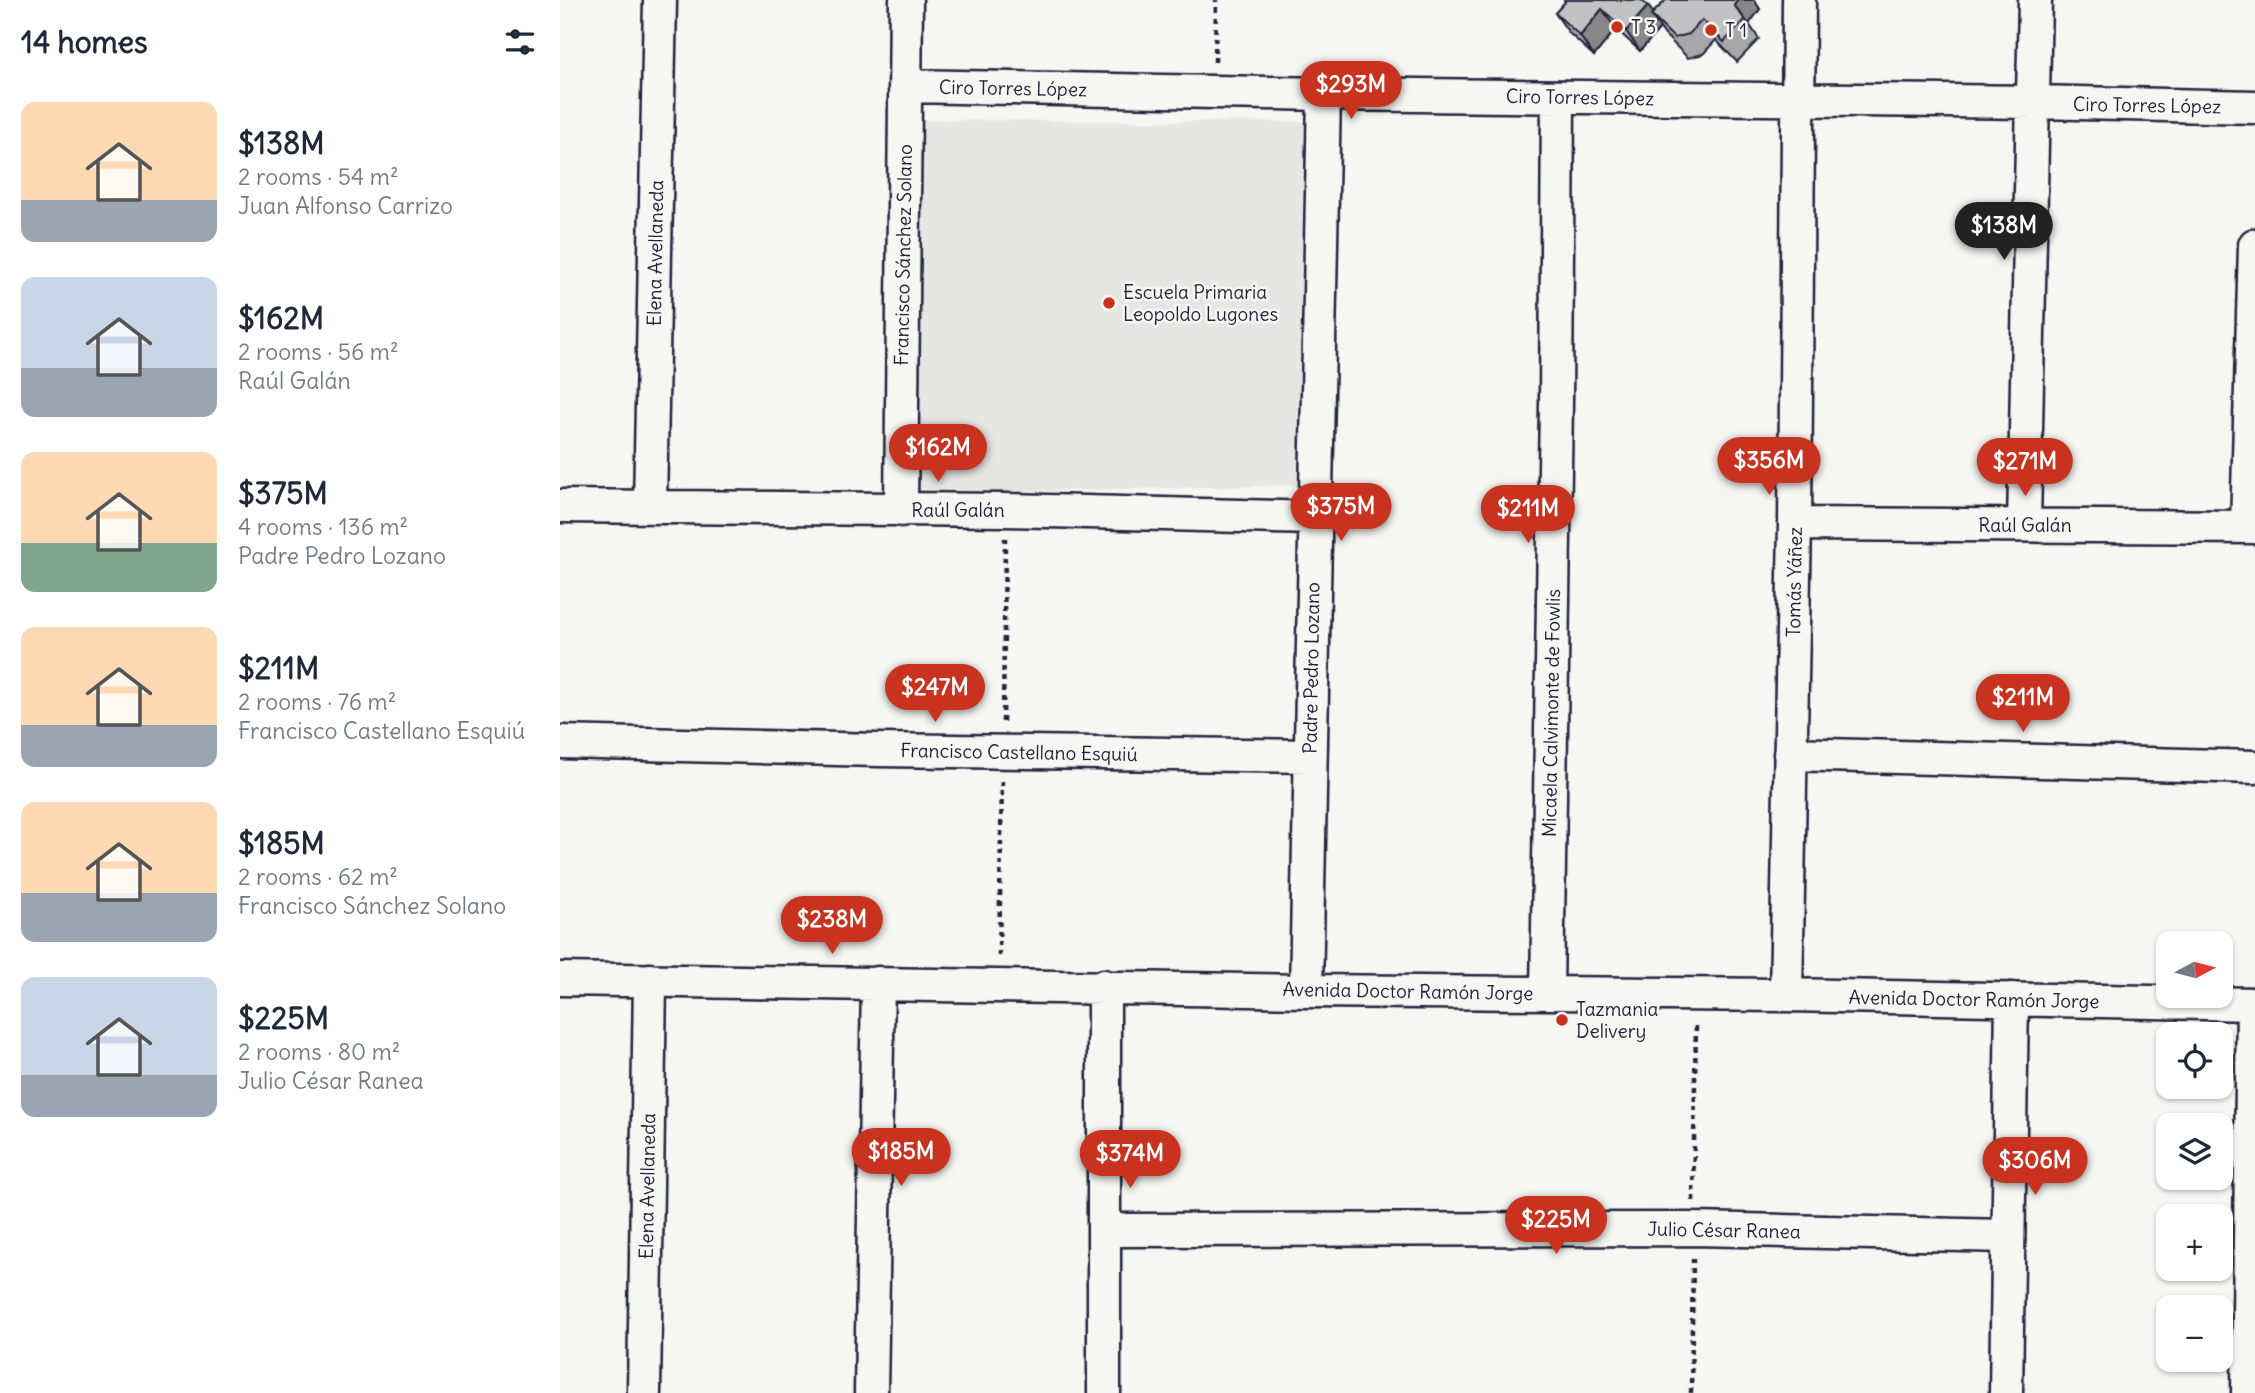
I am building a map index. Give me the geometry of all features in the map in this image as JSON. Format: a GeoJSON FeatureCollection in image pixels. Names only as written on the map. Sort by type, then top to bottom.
{"type":"FeatureCollection","features":[{"type":"Feature","properties":{"kind":"street","name":"Elena Avellaneda"},"geometry":{"type":"LineString","coordinates":[[650,505],[660,0]]}},
{"type":"Feature","properties":{"kind":"street","name":"Francisco Sánchez Solano"},"geometry":{"type":"LineString","coordinates":[[901,510],[906,0]]}},
{"type":"Feature","properties":{"kind":"street","name":"Tomás Yáñez"},"geometry":{"type":"LineString","coordinates":[[1786,995],[1795,524],[1799,0]]}},
{"type":"Feature","properties":{"kind":"street"},"geometry":{"type":"LineString","coordinates":[[2024,524],[2035,0]]}},
{"type":"Feature","properties":{"kind":"street","name":"Ciro Torres López"},"geometry":{"type":"LineString","coordinates":[[905,86],[2255,107]]}},
{"type":"Feature","properties":{"kind":"street","name":"Padre Pedro Lozano"},"geometry":{"type":"LineString","coordinates":[[1306,991],[1324,94]]}},
{"type":"Feature","properties":{"kind":"street","name":"Micaela Calvimonte de Fowlis"},"geometry":{"type":"LineString","coordinates":[[1547,993],[1558,97]]}},
{"type":"Feature","properties":{"kind":"street"},"geometry":{"type":"LineString","coordinates":[[2251,527],[2255,245]]}},
{"type":"Feature","properties":{"kind":"street","name":"Raúl Galán"},"geometry":{"type":"LineString","coordinates":[[560,506],[1006,510],[1315,519]]}},
{"type":"Feature","properties":{"kind":"street","name":"Raúl Galán"},"geometry":{"type":"LineString","coordinates":[[1795,524],[2251,527]]}},
{"type":"Feature","properties":{"kind":"street","name":"Francisco Castellano Esquiú"},"geometry":{"type":"LineString","coordinates":[[560,742],[878,750],[1310,755]]}},
{"type":"Feature","properties":{"kind":"street"},"geometry":{"type":"LineString","coordinates":[[1790,754],[2255,767]]}},
{"type":"Feature","properties":{"kind":"street","name":"Avenida Doctor Ramón Jorge"},"geometry":{"type":"LineString","coordinates":[[560,979],[2254,1004]]}},
{"type":"Feature","properties":{"kind":"street","name":"Elena Avellaneda"},"geometry":{"type":"LineString","coordinates":[[644,1393],[650,980]]}},
{"type":"Feature","properties":{"kind":"street"},"geometry":{"type":"LineString","coordinates":[[871,1393],[878,983]]}},
{"type":"Feature","properties":{"kind":"street"},"geometry":{"type":"LineString","coordinates":[[1104,986],[1104,1393]]}},
{"type":"Feature","properties":{"kind":"street"},"geometry":{"type":"LineString","coordinates":[[2006,1393],[2012,999]]}},
{"type":"Feature","properties":{"kind":"street"},"geometry":{"type":"LineString","coordinates":[[2248,1393],[2254,1004]]}},
{"type":"Feature","properties":{"kind":"street","name":"Julio César Ranea"},"geometry":{"type":"LineString","coordinates":[[1104,1230],[1693,1229],[2008,1236]]}},
{"type":"Feature","properties":{"kind":"path"},"geometry":{"type":"LineString","coordinates":[[1214,92],[1216,0]]}},
{"type":"Feature","properties":{"kind":"path"},"geometry":{"type":"LineString","coordinates":[[1691,1393],[1696,995]]}},
{"type":"Feature","properties":{"kind":"shaded area","name":"Escuela Primaria Leopoldo Lugones"},"geometry":{"type":"Polygon","coordinates":[[[921,120],[1305,122],[1297,485],[913,494],[921,120]]]}},
{"type":"Feature","properties":{"kind":"building"},"geometry":{"type":"Polygon","coordinates":[[[1564,0],[1641,0],[1648,6],[1626,31],[1602,9],[1580,36],[1555,13],[1564,0]]]}},
{"type":"Feature","properties":{"kind":"building"},"geometry":{"type":"Polygon","coordinates":[[[1666,0],[1738,0],[1734,5],[1745,20],[1724,42],[1702,20],[1689,34],[1674,38],[1651,15],[1666,0]]]}},
{"type":"Feature","properties":{"kind":"place","name":"T 3"},"geometry":{"type":"Point","coordinates":[1617,27]}},
{"type":"Feature","properties":{"kind":"place","name":"T 1"},"geometry":{"type":"Point","coordinates":[1711,30]}},
{"type":"Feature","properties":{"kind":"place","name":"Escuela Primaria Leopoldo Lugones"},"geometry":{"type":"Point","coordinates":[1109,303]}},
{"type":"Feature","properties":{"kind":"place","name":"Tazmania Delivery"},"geometry":{"type":"Point","coordinates":[1562,1020]}}]}
